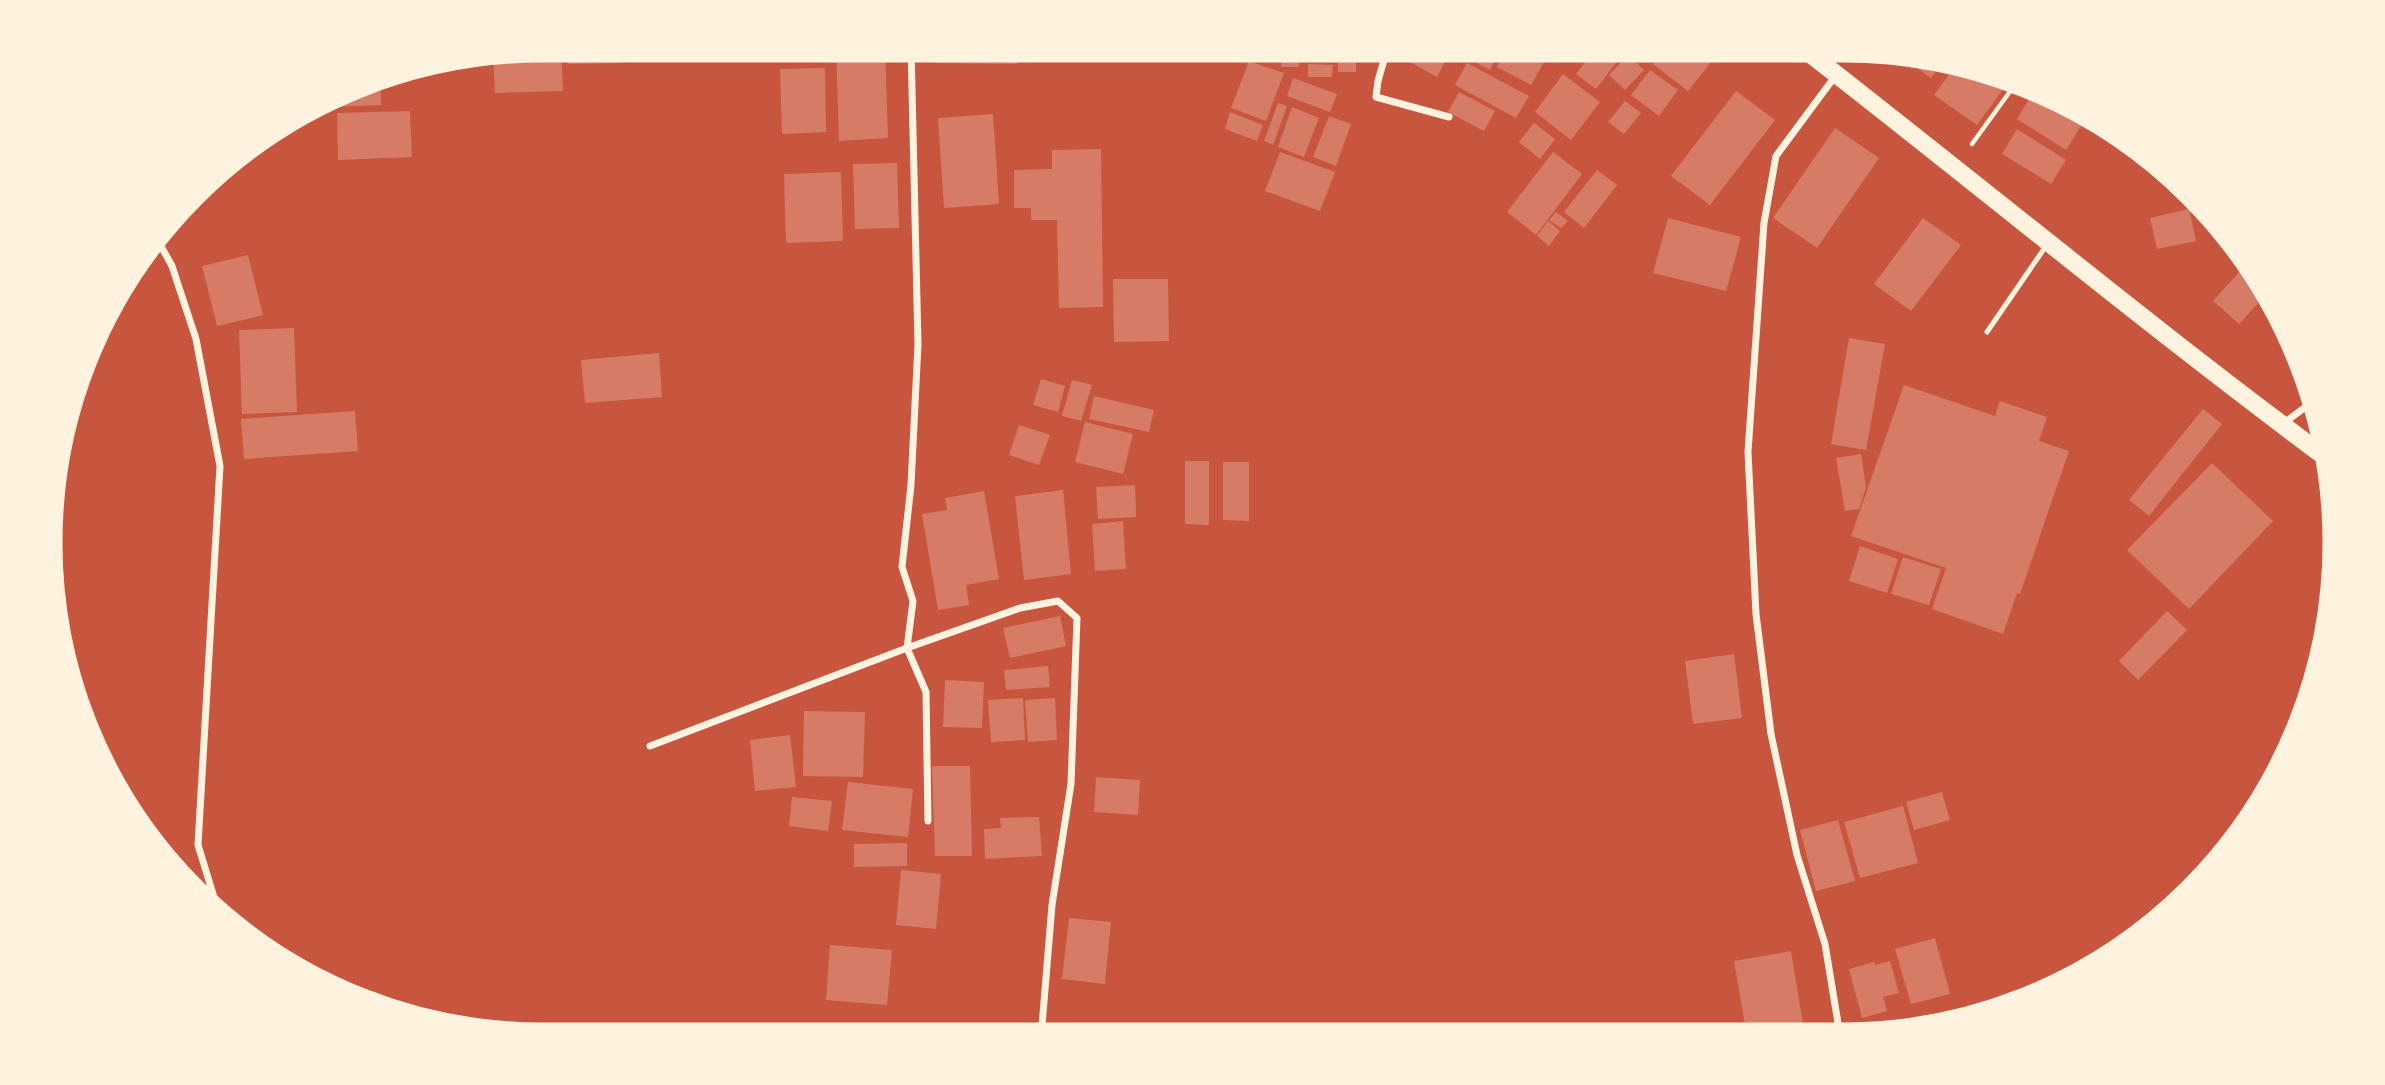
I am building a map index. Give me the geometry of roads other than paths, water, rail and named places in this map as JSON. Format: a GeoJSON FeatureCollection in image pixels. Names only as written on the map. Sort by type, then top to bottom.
{"type":"FeatureCollection","features":[{"type":"Feature","properties":{"kind":"main road"},"geometry":{"type":"LineString","coordinates":[[1816,58],[1956,168],[2047,244],[2319,452]]}},
{"type":"Feature","properties":{"kind":"street"},"geometry":{"type":"LineString","coordinates":[[911,58],[918,344],[911,485],[902,567],[913,601],[907,648],[926,692],[928,821]]}},
{"type":"Feature","properties":{"kind":"street"},"geometry":{"type":"LineString","coordinates":[[1385,58],[1376,97],[1449,117]]}},
{"type":"Feature","properties":{"kind":"street"},"geometry":{"type":"LineString","coordinates":[[1837,74],[1776,156],[1764,223],[1748,452],[1756,614],[1771,734],[1797,855],[1825,944],[1839,1027]]}},
{"type":"Feature","properties":{"kind":"street"},"geometry":{"type":"LineString","coordinates":[[160,245],[172,266],[195,339],[220,466],[198,845],[215,899]]}},
{"type":"Feature","properties":{"kind":"street"},"geometry":{"type":"LineString","coordinates":[[2283,424],[2308,405]]}},
{"type":"Feature","properties":{"kind":"street"},"geometry":{"type":"LineString","coordinates":[[650,746],[907,648],[1020,608],[1059,601],[1077,618],[1071,784],[1052,905],[1042,1027]]}},
{"type":"Feature","properties":{"kind":"lane"},"geometry":{"type":"LineString","coordinates":[[1987,332],[2047,244]]}}]}
